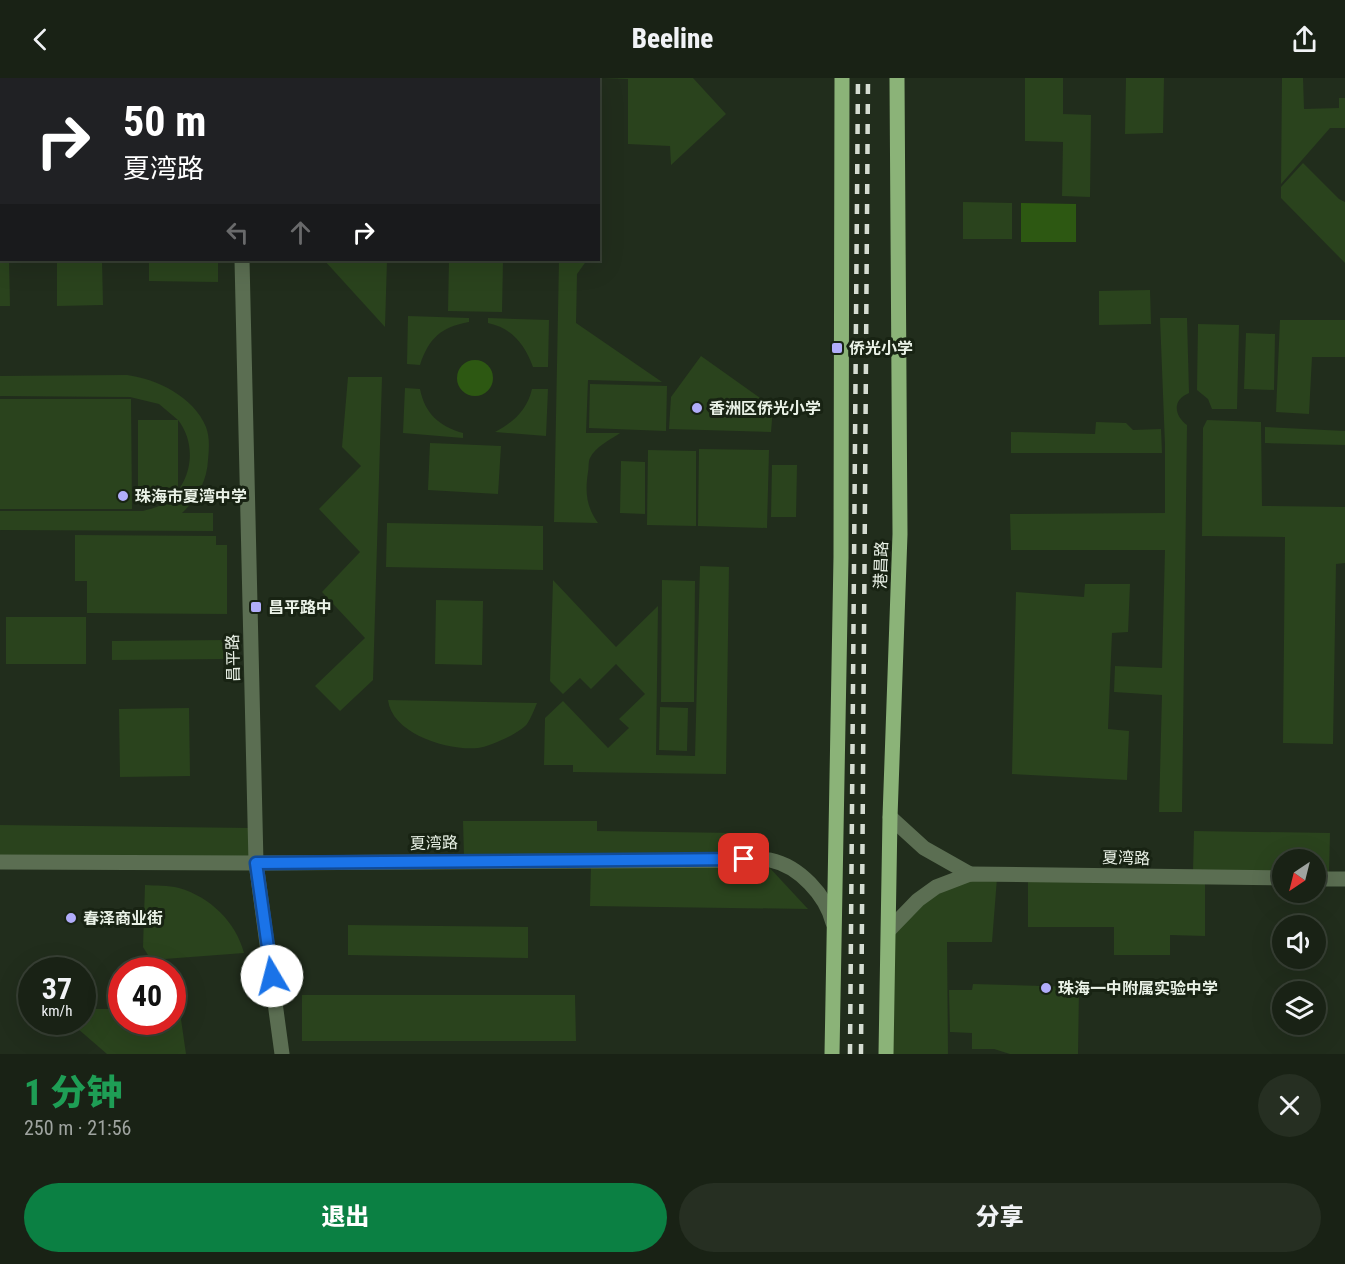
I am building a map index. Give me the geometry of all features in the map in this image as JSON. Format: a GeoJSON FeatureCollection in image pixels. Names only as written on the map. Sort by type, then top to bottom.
{"type":"FeatureCollection","features":[{"type":"Feature","properties":{"kind":"main road"},"geometry":{"type":"LineString","coordinates":[[832,1054],[841,557],[842,78]]}},
{"type":"Feature","properties":{"kind":"main road","name":"港昌路"},"geometry":{"type":"LineString","coordinates":[[886,1054],[890,817],[900,534],[897,78]]}},
{"type":"Feature","properties":{"kind":"street","name":"昌平路"},"geometry":{"type":"LineString","coordinates":[[242,261],[256,863],[282,1054]]}},
{"type":"Feature","properties":{"kind":"street"},"geometry":{"type":"LineString","coordinates":[[890,817],[924,848],[970,874]]}},
{"type":"Feature","properties":{"kind":"street","name":"夏湾路"},"geometry":{"type":"LineString","coordinates":[[0,862],[770,860],[786,865],[824,899],[831,911],[834,926]]}},
{"type":"Feature","properties":{"kind":"street","name":"夏湾路"},"geometry":{"type":"LineString","coordinates":[[970,874],[1272,878]]}},
{"type":"Feature","properties":{"kind":"street"},"geometry":{"type":"LineString","coordinates":[[889,930],[918,900],[936,887],[970,874]]}},
{"type":"Feature","properties":{"kind":"street"},"geometry":{"type":"LineString","coordinates":[[1326,879],[1345,879]]}},
{"type":"Feature","properties":{"kind":"shaded area"},"geometry":{"type":"Polygon","coordinates":[[[603,78],[693,78],[726,114],[671,165],[670,146],[628,144],[628,79],[603,78]]]}},
{"type":"Feature","properties":{"kind":"shaded area"},"geometry":{"type":"Polygon","coordinates":[[[1025,78],[1063,78],[1063,114],[1091,115],[1090,197],[1062,196],[1063,142],[1025,141],[1025,78]]]}},
{"type":"Feature","properties":{"kind":"shaded area"},"geometry":{"type":"Polygon","coordinates":[[[1126,78],[1164,78],[1163,133],[1125,134],[1126,78]]]}},
{"type":"Feature","properties":{"kind":"shaded area"},"geometry":{"type":"Polygon","coordinates":[[[1282,78],[1303,78],[1304,109],[1339,108],[1339,98],[1345,98],[1345,128],[1330,128],[1281,184],[1282,78]]]}},
{"type":"Feature","properties":{"kind":"shaded area"},"geometry":{"type":"Polygon","coordinates":[[[1303,163],[1339,199],[1345,202],[1345,263],[1281,198],[1281,187],[1303,163]]]}},
{"type":"Feature","properties":{"kind":"shaded area"},"geometry":{"type":"Polygon","coordinates":[[[963,202],[1012,203],[1012,239],[963,239],[963,202]]]}},
{"type":"Feature","properties":{"kind":"shaded area"},"geometry":{"type":"Polygon","coordinates":[[[1021,203],[1076,204],[1076,242],[1021,242],[1021,203]]]}},
{"type":"Feature","properties":{"kind":"shaded area"},"geometry":{"type":"Polygon","coordinates":[[[0,261],[9,261],[10,306],[0,306],[0,261]]]}},
{"type":"Feature","properties":{"kind":"shaded area"},"geometry":{"type":"Polygon","coordinates":[[[57,261],[102,261],[103,305],[57,306],[57,261]]]}},
{"type":"Feature","properties":{"kind":"shaded area"},"geometry":{"type":"Polygon","coordinates":[[[149,261],[218,261],[218,282],[149,281],[149,261]]]}},
{"type":"Feature","properties":{"kind":"shaded area"},"geometry":{"type":"Polygon","coordinates":[[[325,261],[387,261],[385,327],[325,261]]]}},
{"type":"Feature","properties":{"kind":"shaded area"},"geometry":{"type":"Polygon","coordinates":[[[449,261],[503,261],[502,312],[448,311],[449,261]]]}},
{"type":"Feature","properties":{"kind":"shaded area"},"geometry":{"type":"Polygon","coordinates":[[[559,261],[586,261],[577,274],[576,323],[662,382],[588,380],[586,433],[620,433],[599,447],[589,460],[587,499],[598,523],[554,522],[559,261]]]}},
{"type":"Feature","properties":{"kind":"shaded area"},"geometry":{"type":"Polygon","coordinates":[[[1150,290],[1151,324],[1099,325],[1099,291],[1150,290]]]}},
{"type":"Feature","properties":{"kind":"shaded area"},"geometry":{"type":"Polygon","coordinates":[[[408,316],[469,318],[469,322],[451,327],[437,335],[420,365],[407,364],[408,316]]]}},
{"type":"Feature","properties":{"kind":"shaded area"},"geometry":{"type":"Polygon","coordinates":[[[488,318],[549,320],[548,367],[533,367],[522,345],[511,333],[488,323],[488,318]]]}},
{"type":"Feature","properties":{"kind":"shaded area"},"geometry":{"type":"Polygon","coordinates":[[[1160,318],[1187,318],[1189,393],[1183,396],[1177,404],[1179,417],[1187,425],[1182,812],[1159,812],[1162,695],[1114,692],[1115,666],[1162,668],[1165,550],[1011,550],[1010,514],[1165,513],[1160,318]]]}},
{"type":"Feature","properties":{"kind":"shaded area"},"geometry":{"type":"Polygon","coordinates":[[[1280,320],[1345,320],[1345,357],[1312,357],[1309,414],[1276,412],[1280,320]]]}},
{"type":"Feature","properties":{"kind":"shaded area"},"geometry":{"type":"Polygon","coordinates":[[[1198,324],[1239,325],[1237,409],[1212,409],[1208,399],[1197,390],[1198,324]]]}},
{"type":"Feature","properties":{"kind":"shaded area"},"geometry":{"type":"Polygon","coordinates":[[[1246,333],[1275,334],[1274,390],[1244,389],[1246,333]]]}},
{"type":"Feature","properties":{"kind":"shaded area"},"geometry":{"type":"Polygon","coordinates":[[[701,356],[773,407],[771,432],[669,429],[671,397],[701,356]]]}},
{"type":"Feature","properties":{"kind":"shaded area"},"geometry":{"type":"Polygon","coordinates":[[[475,360],[488,365],[493,378],[488,391],[475,396],[462,391],[457,378],[462,365],[475,360]]]}},
{"type":"Feature","properties":{"kind":"shaded area"},"geometry":{"type":"Polygon","coordinates":[[[127,375],[162,385],[173,391],[184,398],[200,416],[208,435],[206,475],[192,502],[182,513],[213,513],[213,531],[0,530],[0,511],[143,511],[163,504],[174,495],[186,475],[190,453],[184,430],[178,420],[159,404],[130,397],[0,396],[0,376],[127,375]]]}},
{"type":"Feature","properties":{"kind":"shaded area"},"geometry":{"type":"Polygon","coordinates":[[[348,377],[382,377],[373,680],[340,711],[315,686],[365,638],[322,592],[360,552],[319,509],[361,466],[342,447],[348,377]]]}},
{"type":"Feature","properties":{"kind":"shaded area"},"geometry":{"type":"Polygon","coordinates":[[[590,384],[667,386],[666,431],[589,428],[590,384]]]}},
{"type":"Feature","properties":{"kind":"shaded area"},"geometry":{"type":"Polygon","coordinates":[[[405,388],[420,389],[425,405],[434,418],[447,427],[463,433],[463,438],[403,433],[405,388]]]}},
{"type":"Feature","properties":{"kind":"shaded area"},"geometry":{"type":"Polygon","coordinates":[[[532,389],[548,389],[546,436],[495,432],[519,415],[532,389]]]}},
{"type":"Feature","properties":{"kind":"shaded area"},"geometry":{"type":"Polygon","coordinates":[[[0,399],[131,399],[132,509],[0,509],[0,399]]]}},
{"type":"Feature","properties":{"kind":"shaded area"},"geometry":{"type":"Polygon","coordinates":[[[138,420],[178,420],[178,489],[138,489],[138,420]]]}},
{"type":"Feature","properties":{"kind":"shaded area"},"geometry":{"type":"Polygon","coordinates":[[[1207,420],[1261,422],[1262,506],[1345,507],[1345,563],[1336,564],[1333,744],[1283,743],[1285,537],[1202,536],[1203,428],[1207,420]]]}},
{"type":"Feature","properties":{"kind":"shaded area"},"geometry":{"type":"Polygon","coordinates":[[[1096,422],[1126,423],[1133,430],[1161,429],[1162,453],[1011,453],[1011,432],[1095,434],[1096,422]]]}},
{"type":"Feature","properties":{"kind":"shaded area"},"geometry":{"type":"Polygon","coordinates":[[[1265,427],[1345,431],[1345,445],[1265,443],[1265,427]]]}},
{"type":"Feature","properties":{"kind":"shaded area"},"geometry":{"type":"Polygon","coordinates":[[[430,443],[501,446],[498,494],[428,490],[430,443]]]}},
{"type":"Feature","properties":{"kind":"shaded area"},"geometry":{"type":"Polygon","coordinates":[[[699,449],[769,450],[767,528],[698,526],[699,449]]]}},
{"type":"Feature","properties":{"kind":"shaded area"},"geometry":{"type":"Polygon","coordinates":[[[648,450],[696,451],[696,526],[647,525],[648,450]]]}},
{"type":"Feature","properties":{"kind":"shaded area"},"geometry":{"type":"Polygon","coordinates":[[[621,461],[645,462],[645,514],[620,513],[621,461]]]}},
{"type":"Feature","properties":{"kind":"shaded area"},"geometry":{"type":"Polygon","coordinates":[[[772,465],[797,465],[796,517],[771,517],[772,465]]]}},
{"type":"Feature","properties":{"kind":"shaded area"},"geometry":{"type":"Polygon","coordinates":[[[387,523],[543,526],[543,570],[386,567],[387,523]]]}},
{"type":"Feature","properties":{"kind":"shaded area"},"geometry":{"type":"Polygon","coordinates":[[[75,535],[216,536],[216,545],[227,545],[227,614],[87,613],[87,581],[75,581],[75,535]]]}},
{"type":"Feature","properties":{"kind":"shaded area"},"geometry":{"type":"Polygon","coordinates":[[[700,566],[729,567],[726,774],[573,772],[573,765],[544,765],[545,718],[563,701],[608,748],[629,728],[619,719],[645,694],[616,664],[591,689],[580,678],[563,694],[550,681],[553,580],[616,647],[658,606],[656,755],[695,756],[700,566]]]}},
{"type":"Feature","properties":{"kind":"shaded area"},"geometry":{"type":"Polygon","coordinates":[[[662,580],[695,581],[694,702],[661,702],[662,580]]]}},
{"type":"Feature","properties":{"kind":"shaded area"},"geometry":{"type":"Polygon","coordinates":[[[1085,584],[1130,584],[1128,632],[1112,633],[1108,729],[1129,731],[1127,780],[1012,774],[1016,592],[1084,597],[1085,584]]]}},
{"type":"Feature","properties":{"kind":"shaded area"},"geometry":{"type":"Polygon","coordinates":[[[436,600],[483,601],[482,665],[435,664],[436,600]]]}},
{"type":"Feature","properties":{"kind":"shaded area"},"geometry":{"type":"Polygon","coordinates":[[[6,617],[86,617],[86,664],[6,664],[6,617]]]}},
{"type":"Feature","properties":{"kind":"shaded area"},"geometry":{"type":"Polygon","coordinates":[[[227,640],[227,659],[112,660],[112,641],[227,640]]]}},
{"type":"Feature","properties":{"kind":"shaded area"},"geometry":{"type":"Polygon","coordinates":[[[388,700],[537,703],[527,724],[518,731],[489,745],[466,748],[437,743],[410,731],[392,712],[388,700]]]}},
{"type":"Feature","properties":{"kind":"shaded area"},"geometry":{"type":"Polygon","coordinates":[[[660,707],[688,708],[687,751],[659,750],[660,707]]]}},
{"type":"Feature","properties":{"kind":"shaded area"},"geometry":{"type":"Polygon","coordinates":[[[189,708],[190,776],[120,777],[119,709],[189,708]]]}},
{"type":"Feature","properties":{"kind":"shaded area"},"geometry":{"type":"Polygon","coordinates":[[[463,821],[597,821],[597,831],[735,833],[734,855],[464,857],[463,821]]]}},
{"type":"Feature","properties":{"kind":"shaded area"},"geometry":{"type":"Polygon","coordinates":[[[0,825],[252,828],[251,859],[0,857],[0,825]]]}},
{"type":"Feature","properties":{"kind":"shaded area"},"geometry":{"type":"Polygon","coordinates":[[[1194,831],[1330,833],[1329,874],[1326,874],[1326,849],[1272,849],[1272,873],[1193,871],[1194,831]]]}},
{"type":"Feature","properties":{"kind":"shaded area"},"geometry":{"type":"Polygon","coordinates":[[[591,865],[768,866],[808,909],[590,906],[591,865]]]}},
{"type":"Feature","properties":{"kind":"shaded area"},"geometry":{"type":"Polygon","coordinates":[[[970,878],[997,878],[992,942],[947,942],[948,1054],[891,1054],[892,931],[921,903],[970,878]]]}},
{"type":"Feature","properties":{"kind":"shaded area"},"geometry":{"type":"Polygon","coordinates":[[[1028,878],[1205,881],[1205,936],[1170,935],[1170,955],[1114,955],[1114,927],[1028,927],[1028,878]]]}},
{"type":"Feature","properties":{"kind":"shaded area"},"geometry":{"type":"Polygon","coordinates":[[[145,885],[166,886],[190,892],[211,904],[235,931],[244,953],[186,957],[149,957],[143,947],[145,885]]]}},
{"type":"Feature","properties":{"kind":"shaded area"},"geometry":{"type":"Polygon","coordinates":[[[348,925],[528,927],[528,958],[348,955],[348,925]]]}},
{"type":"Feature","properties":{"kind":"shaded area"},"geometry":{"type":"Polygon","coordinates":[[[973,984],[1079,987],[1078,1054],[1010,1054],[994,1049],[972,1049],[972,1033],[950,1032],[949,990],[972,990],[973,984]]]}},
{"type":"Feature","properties":{"kind":"shaded area"},"geometry":{"type":"Polygon","coordinates":[[[302,995],[575,995],[576,1041],[302,1041],[302,995]]]}},
{"type":"Feature","properties":{"kind":"shaded area"},"geometry":{"type":"Polygon","coordinates":[[[96,1009],[108,1009],[108,1035],[183,1035],[186,1054],[107,1054],[85,1035],[96,1035],[96,1009]]]}},
{"type":"Feature","properties":{"kind":"railway"},"geometry":{"type":"LineString","coordinates":[[850,1054],[858,78]]}},
{"type":"Feature","properties":{"kind":"railway"},"geometry":{"type":"LineString","coordinates":[[861,1054],[868,78]]}},
{"type":"Feature","properties":{"kind":"place","name":"侨光小学"},"geometry":{"type":"Point","coordinates":[837,348]}},
{"type":"Feature","properties":{"kind":"place","name":"香洲区侨光小学"},"geometry":{"type":"Point","coordinates":[697,408]}},
{"type":"Feature","properties":{"kind":"place","name":"珠海市夏湾中学"},"geometry":{"type":"Point","coordinates":[123,496]}},
{"type":"Feature","properties":{"kind":"place","name":"昌平路中"},"geometry":{"type":"Point","coordinates":[256,607]}},
{"type":"Feature","properties":{"kind":"place","name":"春泽商业街"},"geometry":{"type":"Point","coordinates":[71,918]}},
{"type":"Feature","properties":{"kind":"place","name":"珠海一中附属实验中学"},"geometry":{"type":"Point","coordinates":[1046,988]}},
{"type":"Feature","properties":{"kind":"route"},"geometry":{"type":"LineString","coordinates":[[272,976],[256,863],[744,859]]}}]}
